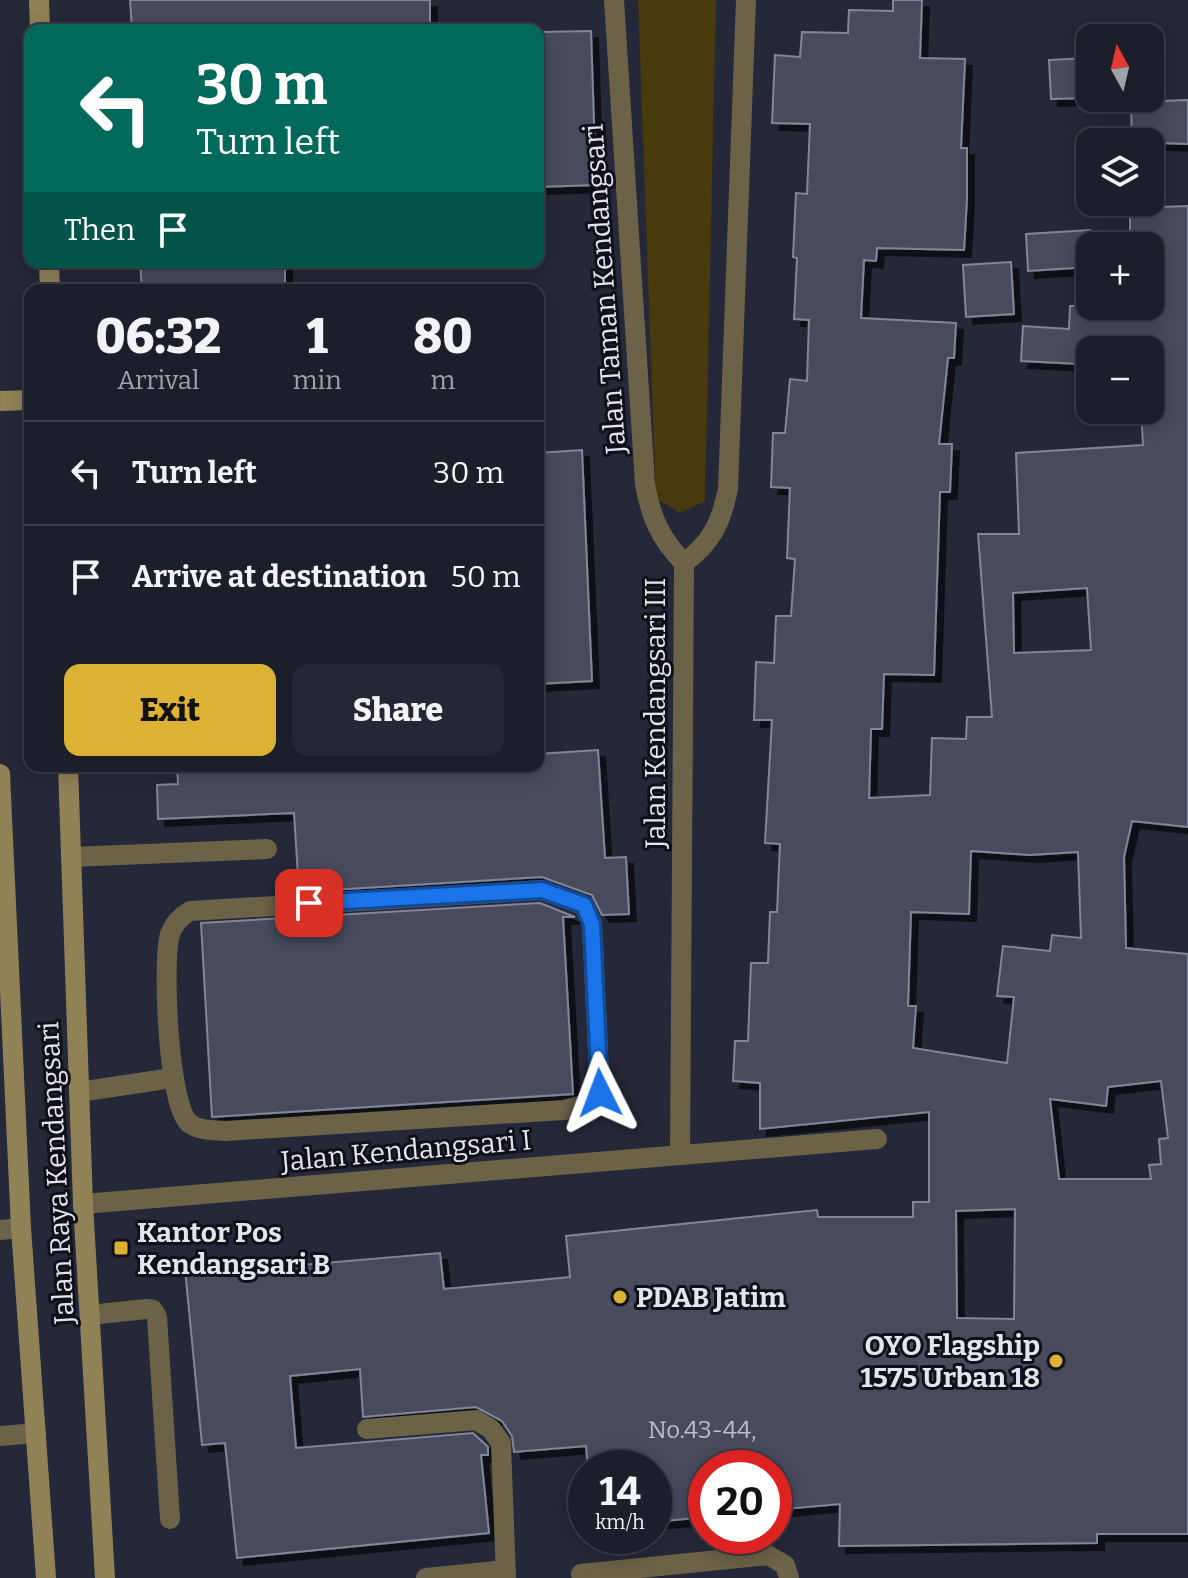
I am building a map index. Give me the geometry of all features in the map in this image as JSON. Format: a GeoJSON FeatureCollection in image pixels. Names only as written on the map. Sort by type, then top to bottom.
{"type":"FeatureCollection","features":[{"type":"Feature","properties":{"kind":"main road"},"geometry":{"type":"LineString","coordinates":[[39,0],[40,24]]}},
{"type":"Feature","properties":{"kind":"main road"},"geometry":{"type":"LineString","coordinates":[[0,401],[24,400]]}},
{"type":"Feature","properties":{"kind":"main road","name":"Jalan Raya Kendangsari"},"geometry":{"type":"LineString","coordinates":[[68,772],[83,1204],[105,1578]]}},
{"type":"Feature","properties":{"kind":"main road","name":"Jalan Raya Kendangsari"},"geometry":{"type":"LineString","coordinates":[[0,774],[4,952],[46,1578]]}},
{"type":"Feature","properties":{"kind":"street","name":"Jalan Taman Kendangsari"},"geometry":{"type":"LineString","coordinates":[[614,0],[645,484],[651,519],[665,544],[684,563]]}},
{"type":"Feature","properties":{"kind":"street","name":"Jalan Kendangsari III"},"geometry":{"type":"LineString","coordinates":[[680,1155],[684,563],[707,546],[721,522],[728,489],[746,0]]}},
{"type":"Feature","properties":{"kind":"street"},"geometry":{"type":"LineString","coordinates":[[71,857],[267,849]]}},
{"type":"Feature","properties":{"kind":"street"},"geometry":{"type":"LineString","coordinates":[[542,890],[584,905],[592,924],[600,1093],[592,1103],[564,1110],[225,1131],[198,1128],[188,1122],[180,1109],[172,1078],[168,943],[179,918],[190,911],[542,890]]}},
{"type":"Feature","properties":{"kind":"street"},"geometry":{"type":"LineString","coordinates":[[79,1092],[172,1078]]}},
{"type":"Feature","properties":{"kind":"street","name":"Jalan Kendangsari I"},"geometry":{"type":"LineString","coordinates":[[83,1204],[877,1139]]}},
{"type":"Feature","properties":{"kind":"street"},"geometry":{"type":"LineString","coordinates":[[0,1230],[21,1228]]}},
{"type":"Feature","properties":{"kind":"street"},"geometry":{"type":"LineString","coordinates":[[90,1315],[146,1309],[157,1317],[170,1519]]}},
{"type":"Feature","properties":{"kind":"street"},"geometry":{"type":"LineString","coordinates":[[367,1429],[476,1420],[491,1429],[501,1443],[506,1574],[426,1578]]}},
{"type":"Feature","properties":{"kind":"street"},"geometry":{"type":"LineString","coordinates":[[0,1436],[36,1433]]}},
{"type":"Feature","properties":{"kind":"street"},"geometry":{"type":"LineString","coordinates":[[581,1574],[768,1555],[785,1565],[789,1578]]}},
{"type":"Feature","properties":{"kind":"shaded area"},"geometry":{"type":"Polygon","coordinates":[[[638,0],[716,0],[705,501],[680,513],[656,498],[638,0]]]}},
{"type":"Feature","properties":{"kind":"building"},"geometry":{"type":"Polygon","coordinates":[[[130,0],[430,0],[430,24],[132,24],[130,0]]]}},
{"type":"Feature","properties":{"kind":"building"},"geometry":{"type":"Polygon","coordinates":[[[893,0],[922,0],[920,58],[965,59],[961,148],[967,148],[964,250],[877,248],[876,261],[864,260],[861,318],[956,323],[954,358],[948,358],[939,444],[952,444],[950,492],[940,492],[934,675],[884,674],[882,729],[871,729],[869,798],[930,795],[932,738],[966,739],[967,717],[992,717],[978,534],[1019,534],[1016,453],[1143,445],[1142,424],[1164,424],[1164,336],[1076,336],[1076,364],[1021,361],[1023,326],[1069,329],[1070,306],[1076,306],[1076,320],[1164,320],[1164,232],[1130,232],[1130,216],[1164,216],[1164,207],[1188,206],[1188,827],[1132,821],[1124,857],[1126,948],[1188,954],[1188,1534],[1097,1534],[1097,1543],[839,1546],[840,1504],[792,1508],[792,1450],[688,1450],[688,1519],[672,1520],[672,1450],[586,1450],[586,1446],[514,1452],[512,1436],[502,1421],[476,1407],[363,1417],[360,1369],[290,1376],[296,1448],[473,1433],[488,1447],[488,1455],[481,1455],[489,1533],[237,1558],[225,1443],[202,1445],[185,1269],[278,1260],[279,1267],[440,1253],[444,1289],[570,1277],[566,1236],[817,1210],[818,1217],[913,1217],[913,1202],[929,1202],[929,1112],[760,1129],[760,1083],[733,1081],[735,1041],[748,1041],[751,963],[768,963],[770,912],[777,912],[780,844],[765,843],[772,720],[754,720],[756,662],[774,663],[776,616],[791,616],[795,559],[787,558],[790,488],[771,487],[773,433],[785,433],[790,379],[807,381],[809,320],[794,319],[797,258],[793,257],[796,193],[807,194],[810,124],[772,123],[775,55],[800,57],[802,32],[848,33],[849,10],[893,11],[893,0]],[[1087,588],[1013,593],[1014,653],[1091,650],[1087,588]],[[971,851],[969,914],[911,912],[908,1006],[916,1006],[913,1048],[1007,1063],[1014,997],[997,996],[1003,946],[1050,951],[1052,935],[1081,938],[1078,852],[1030,855],[971,851]],[[1161,1081],[1108,1087],[1106,1106],[1050,1099],[1059,1179],[1151,1179],[1149,1165],[1161,1164],[1159,1139],[1168,1138],[1161,1081]],[[1015,1209],[956,1211],[957,1318],[1014,1319],[1015,1209]]]}},
{"type":"Feature","properties":{"kind":"building"},"geometry":{"type":"Polygon","coordinates":[[[591,31],[596,185],[544,187],[544,32],[591,31]]]}},
{"type":"Feature","properties":{"kind":"building"},"geometry":{"type":"Polygon","coordinates":[[[1076,59],[1076,98],[1051,99],[1049,60],[1076,59]]]}},
{"type":"Feature","properties":{"kind":"building"},"geometry":{"type":"Polygon","coordinates":[[[1188,100],[1188,144],[1164,143],[1164,128],[1132,128],[1131,112],[1164,112],[1164,101],[1188,100]]]}},
{"type":"Feature","properties":{"kind":"building"},"geometry":{"type":"Polygon","coordinates":[[[1090,230],[1076,232],[1076,268],[1028,271],[1026,234],[1090,230]]]}},
{"type":"Feature","properties":{"kind":"building"},"geometry":{"type":"Polygon","coordinates":[[[1011,262],[1014,314],[966,317],[963,265],[1011,262]]]}},
{"type":"Feature","properties":{"kind":"building"},"geometry":{"type":"Polygon","coordinates":[[[140,268],[285,268],[285,284],[142,284],[140,268]]]}},
{"type":"Feature","properties":{"kind":"building"},"geometry":{"type":"Polygon","coordinates":[[[582,450],[592,681],[544,684],[544,453],[582,450]]]}},
{"type":"Feature","properties":{"kind":"building"},"geometry":{"type":"Polygon","coordinates":[[[598,750],[605,858],[626,857],[629,914],[602,915],[592,895],[542,877],[299,892],[294,813],[158,819],[157,785],[178,784],[177,772],[544,772],[544,754],[598,750]]]}},
{"type":"Feature","properties":{"kind":"building"},"geometry":{"type":"Polygon","coordinates":[[[540,903],[575,917],[563,917],[573,1094],[212,1117],[201,923],[540,903]]]}},
{"type":"Feature","properties":{"kind":"place","name":"Kantor Pos Kendangsari B"},"geometry":{"type":"Point","coordinates":[121,1248]}},
{"type":"Feature","properties":{"kind":"place","name":"PDAB Jatim"},"geometry":{"type":"Point","coordinates":[620,1297]}},
{"type":"Feature","properties":{"kind":"place","name":"OYO Flagship 1575 Urban 18"},"geometry":{"type":"Point","coordinates":[1056,1361]}},
{"type":"Feature","properties":{"kind":"route"},"geometry":{"type":"LineString","coordinates":[[309,903],[542,890],[584,905],[592,924],[600,1093]]}}]}
